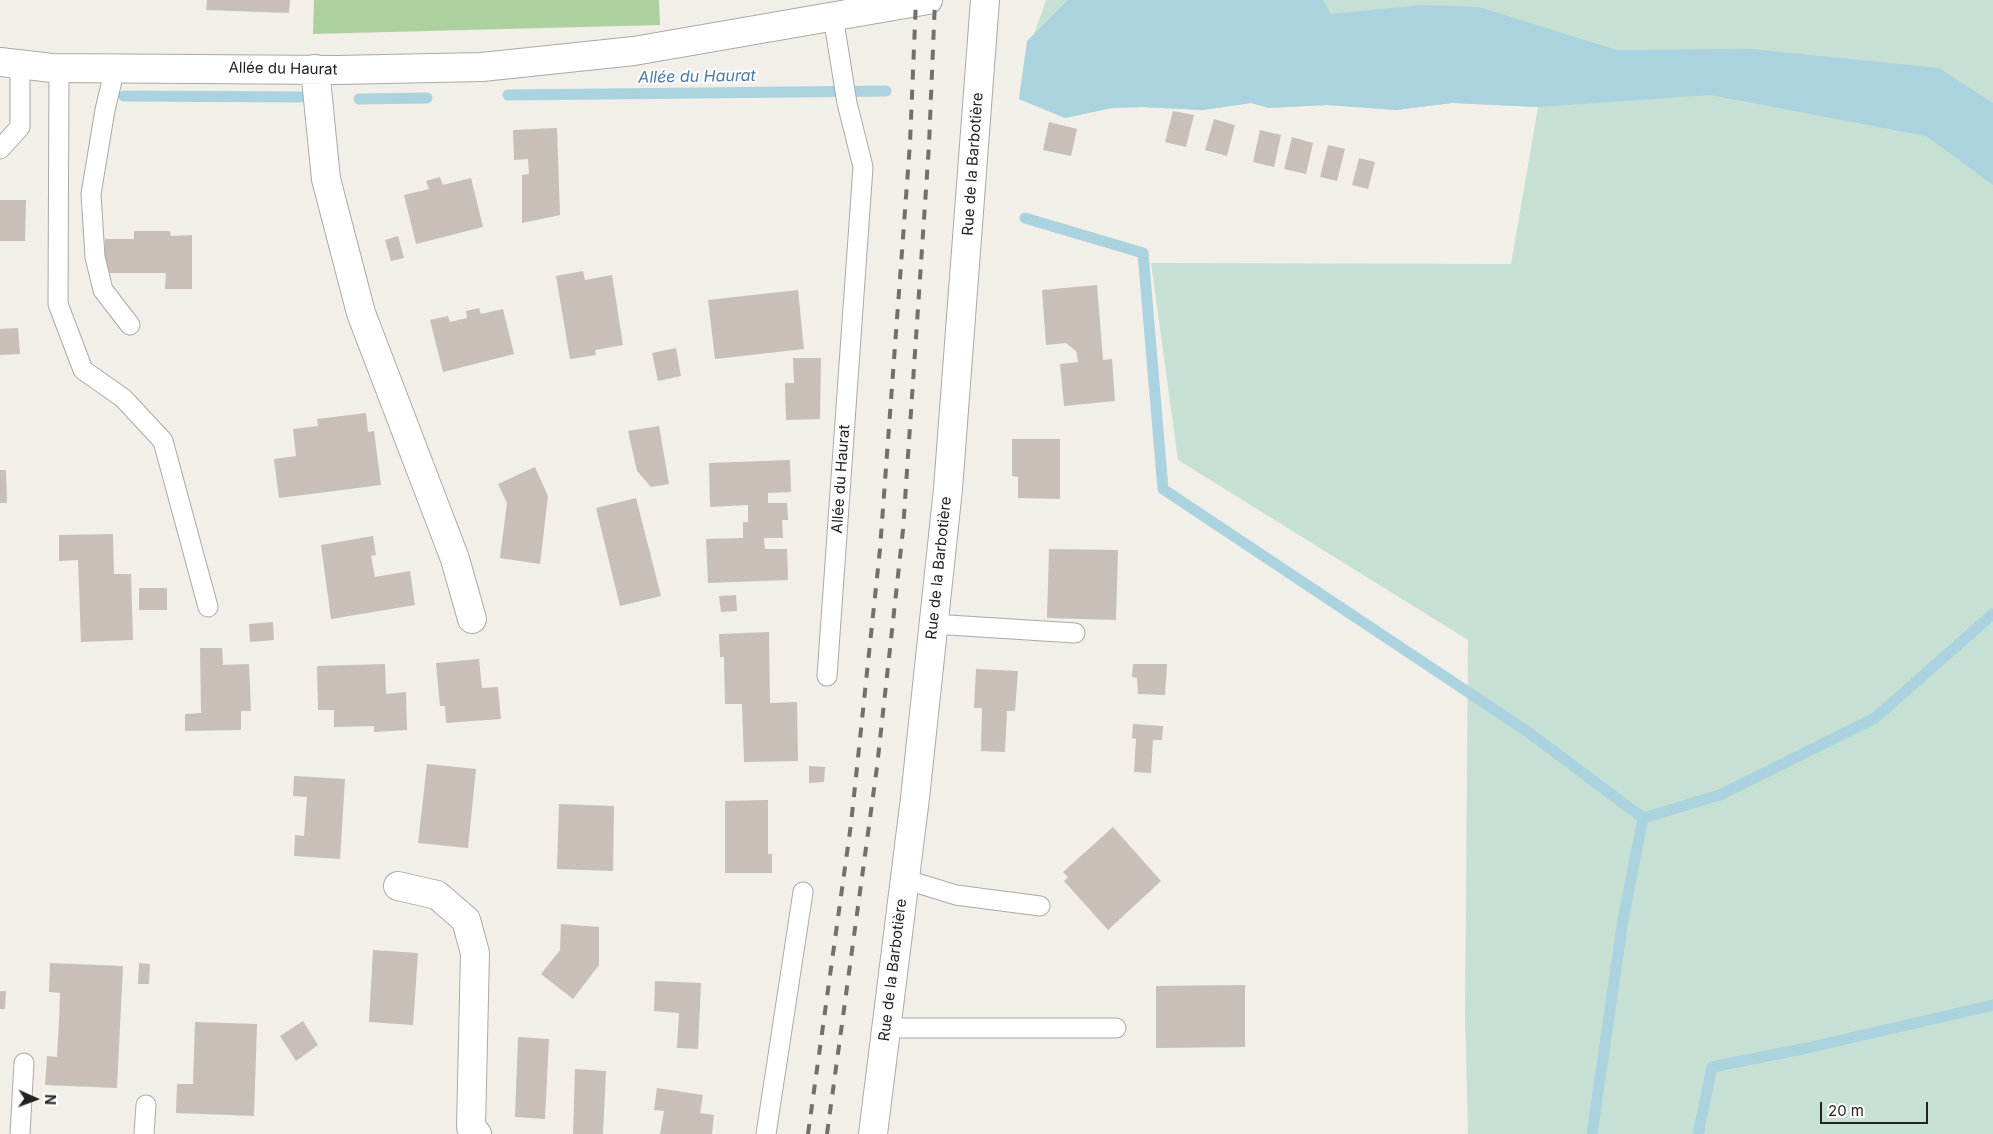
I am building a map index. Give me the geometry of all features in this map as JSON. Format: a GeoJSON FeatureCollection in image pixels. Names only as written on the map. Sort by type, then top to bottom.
{"type":"FeatureCollection","features":[{"type":"Feature","properties":{"kind":"street","name":"Allée du Haurat"},"geometry":{"type":"LineString","coordinates":[[10,63],[58,68],[315,69],[491,66],[634,51],[928,0]]}},
{"type":"Feature","properties":{"kind":"street","name":"Rue de la Barbotière"},"geometry":{"type":"LineString","coordinates":[[873,1134],[948,489],[985,0]]}},
{"type":"Feature","properties":{"kind":"street"},"geometry":{"type":"LineString","coordinates":[[315,69],[326,179],[361,313],[455,560],[472,619]]}},
{"type":"Feature","properties":{"kind":"street"},"geometry":{"type":"LineString","coordinates":[[398,886],[437,895],[466,920],[475,953],[471,1127],[477,1134]]}},
{"type":"Feature","properties":{"kind":"lane","name":"Allée du Haurat"},"geometry":{"type":"LineString","coordinates":[[827,676],[863,167],[847,104],[833,16]]}},
{"type":"Feature","properties":{"kind":"lane"},"geometry":{"type":"LineString","coordinates":[[0,149],[20,127],[10,63]]}},
{"type":"Feature","properties":{"kind":"lane"},"geometry":{"type":"LineString","coordinates":[[58,68],[58,304],[83,370],[123,398],[163,441],[208,607]]}},
{"type":"Feature","properties":{"kind":"lane"},"geometry":{"type":"LineString","coordinates":[[115,68],[105,110],[92,203],[95,257],[102,290],[130,325]]}},
{"type":"Feature","properties":{"kind":"lane"},"geometry":{"type":"LineString","coordinates":[[933,624],[1075,633]]}},
{"type":"Feature","properties":{"kind":"lane"},"geometry":{"type":"LineString","coordinates":[[904,879],[956,895],[1040,906]]}},
{"type":"Feature","properties":{"kind":"lane"},"geometry":{"type":"LineString","coordinates":[[766,1134],[802,892]]}},
{"type":"Feature","properties":{"kind":"lane"},"geometry":{"type":"LineString","coordinates":[[886,1028],[1116,1028]]}},
{"type":"Feature","properties":{"kind":"lane"},"geometry":{"type":"LineString","coordinates":[[20,1134],[24,1063]]}},
{"type":"Feature","properties":{"kind":"lane"},"geometry":{"type":"LineString","coordinates":[[144,1134],[146,1105]]}},
{"type":"Feature","properties":{"kind":"green space"},"geometry":{"type":"Polygon","coordinates":[[[314,0],[659,0],[660,25],[313,34],[314,0]]]}},
{"type":"Feature","properties":{"kind":"green space"},"geometry":{"type":"Polygon","coordinates":[[[1046,0],[1993,0],[1993,1134],[1468,1134],[1465,1014],[1468,640],[1178,460],[1151,263],[1511,264],[1538,107],[1452,103],[1396,110],[1327,105],[1269,108],[1251,103],[1203,110],[1141,107],[1112,108],[1065,118],[1019,99],[1024,63],[1046,0]]]}},
{"type":"Feature","properties":{"kind":"water"},"geometry":{"type":"Polygon","coordinates":[[[1068,0],[1323,0],[1331,14],[1422,5],[1479,7],[1617,50],[1752,49],[1939,68],[1993,103],[1993,185],[1926,136],[1710,95],[1538,107],[1452,103],[1396,110],[1327,105],[1269,108],[1251,103],[1203,110],[1141,107],[1112,108],[1065,118],[1019,99],[1027,41],[1068,0]]]}},
{"type":"Feature","properties":{"kind":"building"},"geometry":{"type":"Polygon","coordinates":[[[207,0],[290,0],[289,13],[206,10],[207,0]]]}},
{"type":"Feature","properties":{"kind":"building"},"geometry":{"type":"Polygon","coordinates":[[[1173,111],[1194,115],[1186,147],[1165,142],[1173,111]]]}},
{"type":"Feature","properties":{"kind":"building"},"geometry":{"type":"Polygon","coordinates":[[[1214,119],[1235,125],[1227,156],[1205,150],[1214,119]]]}},
{"type":"Feature","properties":{"kind":"building"},"geometry":{"type":"Polygon","coordinates":[[[1049,122],[1077,129],[1071,156],[1043,150],[1049,122]]]}},
{"type":"Feature","properties":{"kind":"building"},"geometry":{"type":"Polygon","coordinates":[[[557,128],[560,215],[522,223],[522,175],[529,174],[528,159],[514,160],[513,130],[557,128]]]}},
{"type":"Feature","properties":{"kind":"building"},"geometry":{"type":"Polygon","coordinates":[[[1260,130],[1281,135],[1274,167],[1253,162],[1260,130]]]}},
{"type":"Feature","properties":{"kind":"building"},"geometry":{"type":"Polygon","coordinates":[[[1292,137],[1313,143],[1306,174],[1284,169],[1292,137]]]}},
{"type":"Feature","properties":{"kind":"building"},"geometry":{"type":"Polygon","coordinates":[[[1328,145],[1345,149],[1337,181],[1320,177],[1328,145]]]}},
{"type":"Feature","properties":{"kind":"building"},"geometry":{"type":"Polygon","coordinates":[[[1359,158],[1375,162],[1368,189],[1352,185],[1359,158]]]}},
{"type":"Feature","properties":{"kind":"building"},"geometry":{"type":"Polygon","coordinates":[[[440,177],[443,185],[471,178],[483,227],[416,244],[404,195],[429,189],[426,181],[440,177]]]}},
{"type":"Feature","properties":{"kind":"building"},"geometry":{"type":"Polygon","coordinates":[[[0,200],[26,200],[25,241],[0,241],[0,200]]]}},
{"type":"Feature","properties":{"kind":"building"},"geometry":{"type":"Polygon","coordinates":[[[134,231],[170,231],[171,236],[192,235],[192,289],[165,289],[166,273],[105,273],[105,239],[134,239],[134,231]]]}},
{"type":"Feature","properties":{"kind":"building"},"geometry":{"type":"Polygon","coordinates":[[[398,236],[404,258],[391,261],[385,240],[398,236]]]}},
{"type":"Feature","properties":{"kind":"building"},"geometry":{"type":"Polygon","coordinates":[[[583,271],[585,280],[612,275],[623,345],[595,350],[596,355],[570,359],[556,276],[583,271]]]}},
{"type":"Feature","properties":{"kind":"building"},"geometry":{"type":"Polygon","coordinates":[[[1097,285],[1103,360],[1112,359],[1115,401],[1064,406],[1060,364],[1078,362],[1076,351],[1066,343],[1046,345],[1042,290],[1097,285]]]}},
{"type":"Feature","properties":{"kind":"building"},"geometry":{"type":"Polygon","coordinates":[[[798,290],[804,349],[715,359],[708,300],[798,290]]]}},
{"type":"Feature","properties":{"kind":"building"},"geometry":{"type":"Polygon","coordinates":[[[479,308],[481,314],[503,309],[514,354],[443,372],[430,320],[448,316],[450,322],[467,318],[466,311],[479,308]]]}},
{"type":"Feature","properties":{"kind":"building"},"geometry":{"type":"Polygon","coordinates":[[[18,328],[20,354],[0,355],[0,329],[18,328]]]}},
{"type":"Feature","properties":{"kind":"building"},"geometry":{"type":"Polygon","coordinates":[[[676,348],[681,376],[658,381],[652,353],[676,348]]]}},
{"type":"Feature","properties":{"kind":"building"},"geometry":{"type":"Polygon","coordinates":[[[793,358],[821,358],[820,419],[786,420],[785,383],[794,383],[793,358]]]}},
{"type":"Feature","properties":{"kind":"building"},"geometry":{"type":"Polygon","coordinates":[[[366,413],[368,432],[374,431],[381,485],[279,498],[274,459],[296,456],[293,429],[318,426],[317,419],[366,413]]]}},
{"type":"Feature","properties":{"kind":"building"},"geometry":{"type":"Polygon","coordinates":[[[659,426],[669,484],[651,487],[637,471],[628,431],[659,426]]]}},
{"type":"Feature","properties":{"kind":"building"},"geometry":{"type":"Polygon","coordinates":[[[1012,439],[1060,439],[1060,499],[1018,498],[1018,477],[1012,476],[1012,439]]]}},
{"type":"Feature","properties":{"kind":"building"},"geometry":{"type":"Polygon","coordinates":[[[790,460],[791,492],[768,493],[768,503],[787,503],[788,520],[782,520],[783,538],[764,538],[765,549],[787,549],[788,580],[708,583],[706,539],[743,538],[743,522],[748,522],[748,505],[710,507],[709,463],[790,460]]]}},
{"type":"Feature","properties":{"kind":"building"},"geometry":{"type":"Polygon","coordinates":[[[535,467],[548,496],[540,564],[500,558],[507,503],[498,484],[535,467]]]}},
{"type":"Feature","properties":{"kind":"building"},"geometry":{"type":"Polygon","coordinates":[[[0,470],[6,470],[7,503],[0,503],[0,470]]]}},
{"type":"Feature","properties":{"kind":"building"},"geometry":{"type":"Polygon","coordinates":[[[636,498],[661,596],[620,606],[596,508],[636,498]]]}},
{"type":"Feature","properties":{"kind":"building"},"geometry":{"type":"Polygon","coordinates":[[[113,534],[114,574],[131,574],[133,640],[81,642],[78,560],[59,561],[59,535],[113,534]]]}},
{"type":"Feature","properties":{"kind":"building"},"geometry":{"type":"Polygon","coordinates":[[[373,536],[376,555],[371,556],[375,577],[410,571],[415,605],[331,619],[321,545],[373,536]]]}},
{"type":"Feature","properties":{"kind":"building"},"geometry":{"type":"Polygon","coordinates":[[[1049,549],[1118,550],[1116,620],[1047,618],[1049,549]]]}},
{"type":"Feature","properties":{"kind":"building"},"geometry":{"type":"Polygon","coordinates":[[[139,588],[167,588],[167,610],[139,610],[139,588]]]}},
{"type":"Feature","properties":{"kind":"building"},"geometry":{"type":"Polygon","coordinates":[[[736,595],[737,611],[721,612],[719,596],[736,595]]]}},
{"type":"Feature","properties":{"kind":"building"},"geometry":{"type":"Polygon","coordinates":[[[273,622],[274,640],[250,642],[249,624],[273,622]]]}},
{"type":"Feature","properties":{"kind":"building"},"geometry":{"type":"Polygon","coordinates":[[[769,632],[770,703],[797,702],[798,761],[744,762],[742,704],[725,704],[724,657],[720,657],[719,634],[769,632]]]}},
{"type":"Feature","properties":{"kind":"building"},"geometry":{"type":"Polygon","coordinates":[[[200,648],[222,648],[223,665],[249,664],[251,711],[241,711],[241,730],[185,731],[185,714],[201,713],[200,648]]]}},
{"type":"Feature","properties":{"kind":"building"},"geometry":{"type":"Polygon","coordinates":[[[479,659],[482,688],[498,687],[501,719],[446,723],[445,706],[440,706],[436,663],[479,659]]]}},
{"type":"Feature","properties":{"kind":"building"},"geometry":{"type":"Polygon","coordinates":[[[385,664],[386,694],[406,692],[407,730],[374,732],[374,726],[334,727],[334,710],[318,710],[317,666],[385,664]]]}},
{"type":"Feature","properties":{"kind":"building"},"geometry":{"type":"Polygon","coordinates":[[[1133,664],[1167,664],[1165,695],[1138,694],[1137,678],[1132,677],[1133,664]]]}},
{"type":"Feature","properties":{"kind":"building"},"geometry":{"type":"Polygon","coordinates":[[[976,669],[1018,671],[1015,711],[1007,711],[1005,752],[981,751],[982,708],[974,708],[976,669]]]}},
{"type":"Feature","properties":{"kind":"building"},"geometry":{"type":"Polygon","coordinates":[[[1133,724],[1163,726],[1162,740],[1153,740],[1151,773],[1134,772],[1136,739],[1132,738],[1133,724]]]}},
{"type":"Feature","properties":{"kind":"building"},"geometry":{"type":"Polygon","coordinates":[[[427,764],[476,769],[468,848],[418,843],[427,764]]]}},
{"type":"Feature","properties":{"kind":"building"},"geometry":{"type":"Polygon","coordinates":[[[809,766],[825,767],[824,782],[809,783],[809,766]]]}},
{"type":"Feature","properties":{"kind":"building"},"geometry":{"type":"Polygon","coordinates":[[[294,776],[345,779],[340,859],[294,856],[295,835],[304,836],[307,797],[293,796],[294,776]]]}},
{"type":"Feature","properties":{"kind":"building"},"geometry":{"type":"Polygon","coordinates":[[[768,800],[768,854],[772,854],[772,873],[725,873],[725,801],[768,800]]]}},
{"type":"Feature","properties":{"kind":"building"},"geometry":{"type":"Polygon","coordinates":[[[559,804],[614,806],[613,871],[557,869],[559,804]]]}},
{"type":"Feature","properties":{"kind":"building"},"geometry":{"type":"Polygon","coordinates":[[[1113,827],[1161,881],[1108,930],[1064,881],[1068,877],[1063,872],[1113,827]]]}},
{"type":"Feature","properties":{"kind":"building"},"geometry":{"type":"Polygon","coordinates":[[[561,924],[599,927],[599,965],[573,999],[541,974],[560,950],[561,924]]]}},
{"type":"Feature","properties":{"kind":"building"},"geometry":{"type":"Polygon","coordinates":[[[373,950],[418,953],[413,1025],[369,1022],[373,950]]]}},
{"type":"Feature","properties":{"kind":"building"},"geometry":{"type":"Polygon","coordinates":[[[50,963],[123,966],[117,1088],[45,1085],[47,1056],[57,1057],[59,1022],[60,993],[49,992],[50,963]]]}},
{"type":"Feature","properties":{"kind":"building"},"geometry":{"type":"Polygon","coordinates":[[[139,963],[150,964],[149,984],[138,984],[139,963]]]}},
{"type":"Feature","properties":{"kind":"building"},"geometry":{"type":"Polygon","coordinates":[[[655,981],[701,983],[698,1049],[677,1048],[679,1013],[654,1011],[655,981]]]}},
{"type":"Feature","properties":{"kind":"building"},"geometry":{"type":"Polygon","coordinates":[[[1245,985],[1245,1047],[1156,1048],[1156,986],[1245,985]]]}},
{"type":"Feature","properties":{"kind":"building"},"geometry":{"type":"Polygon","coordinates":[[[0,991],[6,991],[5,1009],[0,1009],[0,991]]]}},
{"type":"Feature","properties":{"kind":"building"},"geometry":{"type":"Polygon","coordinates":[[[303,1021],[318,1045],[296,1061],[280,1036],[303,1021]]]}},
{"type":"Feature","properties":{"kind":"building"},"geometry":{"type":"Polygon","coordinates":[[[195,1022],[257,1024],[254,1116],[176,1113],[177,1084],[193,1084],[195,1022]]]}},
{"type":"Feature","properties":{"kind":"building"},"geometry":{"type":"Polygon","coordinates":[[[518,1037],[549,1039],[545,1119],[515,1117],[518,1037]]]}},
{"type":"Feature","properties":{"kind":"building"},"geometry":{"type":"Polygon","coordinates":[[[575,1069],[606,1071],[603,1134],[573,1134],[575,1069]]]}},
{"type":"Feature","properties":{"kind":"building"},"geometry":{"type":"Polygon","coordinates":[[[657,1088],[703,1095],[700,1113],[714,1115],[712,1134],[660,1134],[664,1111],[654,1110],[657,1088]]]}},
{"type":"Feature","properties":{"kind":"waterway","name":"Allée du Haurat"},"geometry":{"type":"LineString","coordinates":[[508,95],[886,91]]}},
{"type":"Feature","properties":{"kind":"waterway"},"geometry":{"type":"LineString","coordinates":[[124,96],[300,97]]}},
{"type":"Feature","properties":{"kind":"waterway"},"geometry":{"type":"LineString","coordinates":[[359,99],[427,98]]}},
{"type":"Feature","properties":{"kind":"waterway"},"geometry":{"type":"LineString","coordinates":[[1025,218],[1143,253],[1163,489],[1528,732],[1643,818]]}},
{"type":"Feature","properties":{"kind":"waterway"},"geometry":{"type":"LineString","coordinates":[[1643,818],[1720,795],[1875,718],[1993,614]]}},
{"type":"Feature","properties":{"kind":"waterway"},"geometry":{"type":"LineString","coordinates":[[1592,1134],[1623,920],[1643,818]]}},
{"type":"Feature","properties":{"kind":"waterway"},"geometry":{"type":"LineString","coordinates":[[1698,1134],[1712,1067],[1807,1048],[1993,1005]]}},
{"type":"Feature","properties":{"kind":"railway"},"geometry":{"type":"LineString","coordinates":[[808,1134],[851,824],[880,549],[910,143],[916,0]]}},
{"type":"Feature","properties":{"kind":"railway"},"geometry":{"type":"LineString","coordinates":[[827,1134],[877,767],[903,530],[929,145],[935,0]]}}]}
